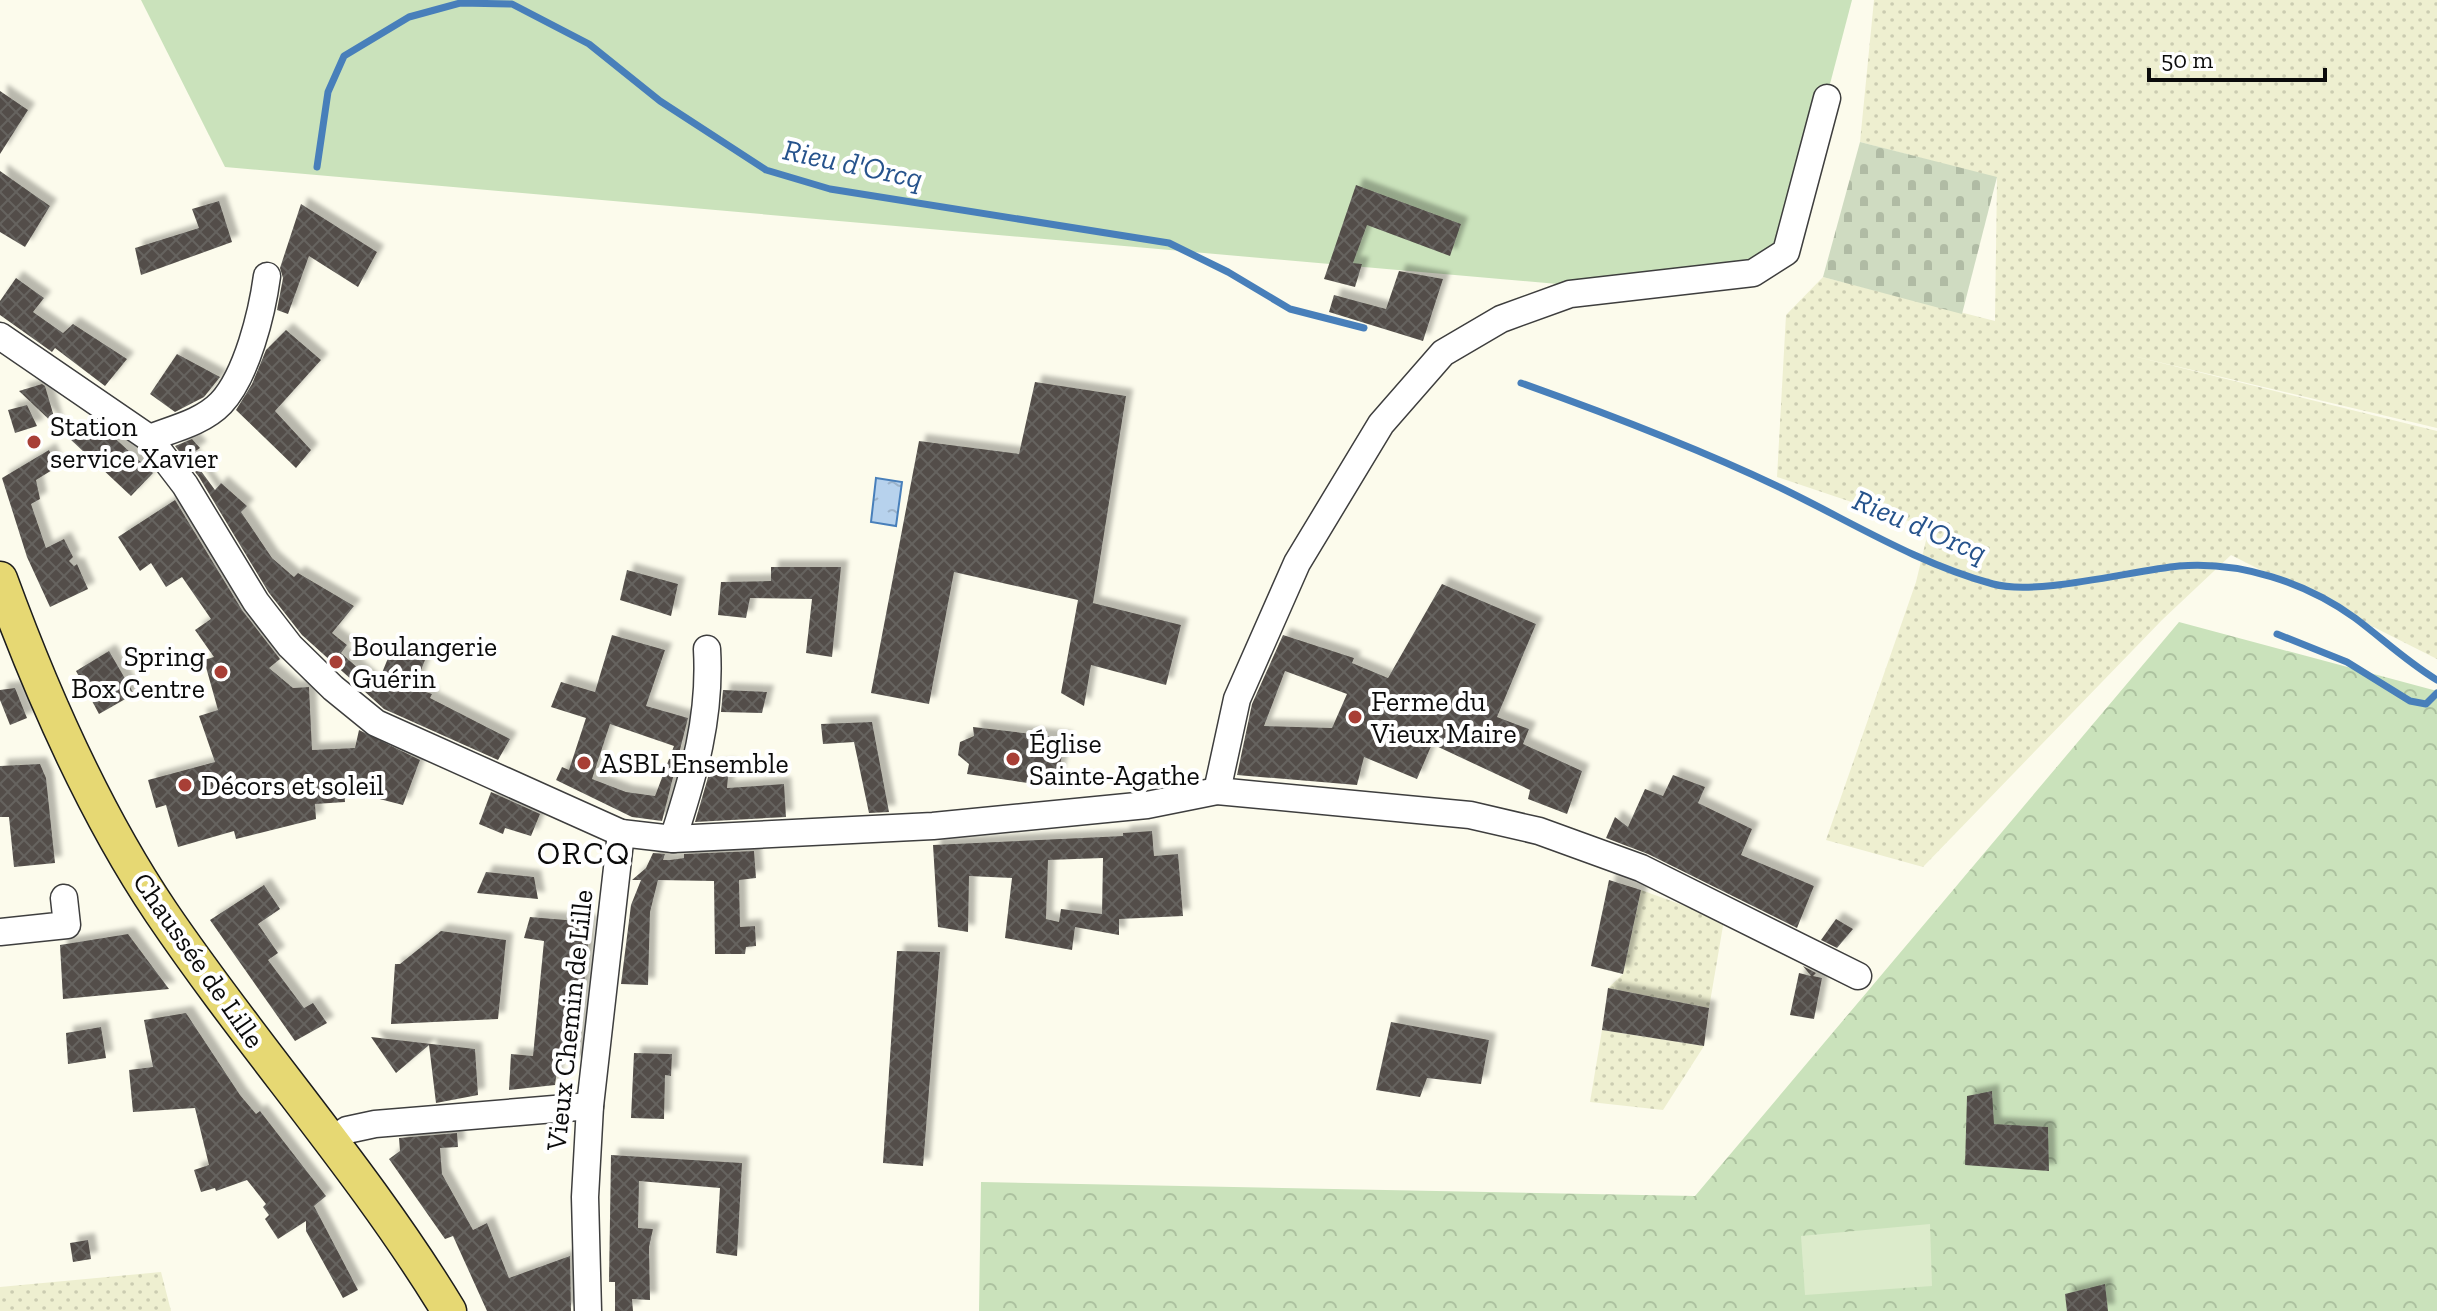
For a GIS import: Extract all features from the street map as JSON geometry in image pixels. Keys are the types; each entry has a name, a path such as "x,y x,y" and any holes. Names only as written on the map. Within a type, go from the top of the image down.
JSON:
{"main road":[{"name":"Chaussée de Lille","path":"0,579 65,734 129,861 232,1012 405,1241 449,1311"}],"street":[{"path":"1217,791 1237,699 1297,563 1381,424 1443,353 1501,319 1570,294 1753,273 1786,252 1827,98"},
{"path":"149,438 192,423 221,403 248,350 262,309 267,276"},
{"path":"0,336 149,438 185,485 256,602 290,646 333,688 376,723 621,833 673,839 933,826 1147,805 1217,791 1470,815 1539,831 1641,868 1858,976"},
{"path":"673,839 700,753 709,680 707,649"},
{"name":"Vieux Chemin de Lille","path":"588,1311 585,1197 590,1106 621,833"},
{"path":"0,932 67,925 64,898"},
{"name":"Vieux Chemin de Lille","path":"331,1141 347,1130 375,1124 590,1106"}],"green space":[{"path":"141,0 1852,0 1786,252 1614,289 225,167"},
{"path":"1874,0 2437,0 2437,428 2129,355 2437,431 2437,659 2231,555 2162,620 1923,867 1826,840 1916,582 1929,528 1777,477 1786,315 1823,277 1995,321 1997,178 1860,142"},
{"path":"1860,142 1997,177 1962,314 1823,277"},
{"path":"2179,622 2437,691 2437,1311 979,1311 981,1182 1695,1196"},
{"path":"1641,890 1724,920 1709,1008 1608,988 1623,974"},
{"path":"1602,1030 1704,1046 1663,1110 1590,1102"},
{"path":"1930,1224 1932,1286 1805,1295 1801,1236"},
{"path":"161,1272 171,1311 0,1311 0,1287"}],"water":[{"path":"876,478 902,482 896,526 871,522"}],"building":[{"path":"0,91 28,110 0,154"},
{"path":"0,171 50,206 25,247 0,232"},
{"path":"1356,185 1461,224 1450,256 1367,225 1353,263 1362,264 1355,287 1324,279"},
{"path":"219,201 232,242 141,275 135,248 199,228 192,209"},
{"path":"301,204 377,252 358,287 309,256 288,314 277,310 283,278 280,268"},
{"path":"1399,271 1443,279 1423,341 1329,312 1334,295 1386,309"},
{"path":"16,278 44,298 33,312 63,333 73,324 127,359 105,386 55,348 52,352 0,315 0,301"},
{"path":"286,330 321,360 275,411 311,450 296,468 236,410 252,384 266,350"},
{"path":"177,354 220,377 204,397 175,412 150,394"},
{"path":"1035,382 1126,396 1093,603 1181,625 1166,685 1091,665 1084,706 1061,693 1078,600 954,572 929,704 871,693 919,441 1019,454"},
{"path":"42,384 45,386 57,427 19,391"},
{"path":"27,405 37,426 15,433 8,410"},
{"path":"97,422 153,473 131,496 69,438"},
{"path":"192,439 200,448 191,454 201,471 215,490 221,483 247,506 241,512 272,558 294,577 298,573 354,606 332,633 347,645 341,653 377,685 393,646 425,660 414,688 432,694 430,698 510,739 498,760 384,709 302,635 269,593 199,477 175,446"},
{"path":"49,450 57,467 36,480 40,499 31,504 46,548 64,539 73,557 69,561 74,566 77,564 88,589 50,607 27,557 2,478"},
{"path":"175,500 242,610 280,659 269,668 293,688 309,687 312,750 355,748 359,730 420,760 403,805 344,790 345,802 315,804 316,819 236,839 234,831 178,847 166,805 156,808 148,780 215,762 199,716 218,710 204,660 214,657 195,630 211,619 182,577 166,587 151,563 140,571 118,537"},
{"path":"771,567 841,567 832,657 806,653 812,599 750,598 746,618 718,615 721,582 771,581"},
{"path":"627,570 678,584 671,616 620,600"},
{"path":"1442,584 1536,624 1497,717 1529,729 1523,744 1582,771 1567,814 1528,799 1530,790 1432,744 1417,779 1364,757 1357,785 1237,775 1252,704 1283,635 1354,658 1352,663 1388,678","holes":["1285,671 1347,694 1332,728 1264,726"]},
{"name":"ASBL Ensemble","path":"612,635 665,650 646,706 688,718 662,821 632,817 556,780 562,767 569,770 586,718 551,707 561,682 595,692","holes":["610,724 674,746 655,796 626,792 592,779"]},
{"path":"109,651 134,694 99,714 76,671"},
{"path":"15,688 27,718 10,725 0,700 0,690"},
{"path":"723,690 767,692 762,713 721,712"},
{"path":"872,722 889,812 869,813 854,742 823,744 821,724"},
{"name":"Église Sainte-Agathe","path":"973,727 1066,738 1055,787 967,774 969,764 958,755 960,742 974,736"},
{"path":"40,764 46,778 55,863 14,867 9,817 0,817 0,766"},
{"path":"729,765 727,788 784,784 786,817 695,822 711,767"},
{"path":"1673,775 1705,787 1698,803 1752,829 1741,855 1814,886 1797,928 1648,854 1606,838 1615,817 1628,827 1645,789 1663,796"},
{"path":"491,792 540,814 531,836 505,828 503,834 479,824"},
{"path":"1152,831 1154,856 1178,854 1183,916 1119,919 1119,935 1075,927 1072,950 1005,938 1012,878 969,876 968,932 938,927 933,845 1123,836 1123,833","holes":["1103,858 1102,914 1061,909 1059,922 1046,919 1048,860"]},
{"path":"754,851 756,878 739,880 740,927 755,926 756,946 746,947 745,954 715,954 714,881 658,880 650,912 648,985 621,984 631,905 641,880 632,880 646,868 653,853 665,854 663,860 670,860 684,858 684,854"},
{"path":"486,872 534,877 538,899 477,893"},
{"path":"1609,880 1641,890 1623,974 1591,966"},
{"path":"264,885 280,909 258,924 278,953 268,960 304,1008 313,1003 327,1023 295,1041 210,920"},
{"path":"530,917 590,922 576,1064 558,1062 555,1085 509,1090 511,1054 533,1056 544,941 524,938"},
{"path":"1836,919 1853,929 1837,948 1821,940"},
{"path":"441,931 506,940 498,1019 391,1024 395,964 400,964"},
{"path":"128,934 169,989 63,999 60,945"},
{"path":"897,951 940,952 923,1166 883,1163"},
{"path":"1803,966 1816,973 1813,976 1822,978 1814,1019 1790,1015 1799,973 1811,976"},
{"path":"1608,988 1709,1008 1704,1046 1602,1030"},
{"path":"186,1013 240,1095 256,1114 260,1111 326,1196 314,1206 358,1290 343,1298 306,1231 306,1221 278,1239 265,1219 269,1215 263,1207 266,1204 247,1180 216,1191 215,1188 201,1192 194,1170 209,1165 195,1108 133,1112 129,1070 153,1067 144,1020"},
{"path":"1391,1022 1489,1040 1481,1084 1427,1078 1420,1097 1376,1090"},
{"path":"101,1027 106,1058 68,1064 66,1033"},
{"path":"371,1037 475,1049 478,1095 436,1103 429,1045 396,1073"},
{"path":"634,1053 672,1054 671,1076 665,1075 664,1119 631,1118"},
{"path":"1992,1091 1994,1124 2048,1127 2049,1171 1965,1165 1967,1096"},
{"path":"457,1133 458,1147 440,1148 442,1174 473,1230 487,1223 509,1278 570,1256 571,1311 487,1311 453,1236 445,1239 389,1159 400,1151 399,1138"},
{"path":"611,1155 742,1163 737,1256 716,1253 720,1188 639,1181 638,1228 653,1229 649,1247 650,1300 632,1299 633,1311 615,1311 615,1282 609,1282"},
{"path":"88,1240 91,1259 73,1262 70,1243"},
{"path":"2105,1284 2108,1311 2067,1311 2065,1294"}],"waterway":[{"name":"Rieu d'Orcq","path":"317,167 328,92 344,56 409,17 460,3 512,4 589,44 660,101 766,170 830,189 1169,243 1228,272 1290,309 1364,328"},
{"name":"Rieu d'Orcq","path":"1521,383 1715,458 1910,553 1993,584 2012,587 2058,585 2202,565 2248,571 2293,584 2336,605 2437,680"},
{"path":"2277,634 2347,662 2410,701 2426,704 2437,693"}],"place":[{"name":"Station service Xavier","path":"34,442"},
{"name":"Boulangerie Guérin","path":"336,662"},
{"name":"Spring Box Centre","path":"221,672"},
{"name":"Ferme du Vieux Maire","path":"1355,717"},
{"name":"Église Sainte-Agathe","path":"1013,759"},
{"name":"ASBL Ensemble","path":"584,763"},
{"name":"Décors et soleil","path":"185,785"}],"district":[{"name":"ORCQ","path":"584,853"}]}
